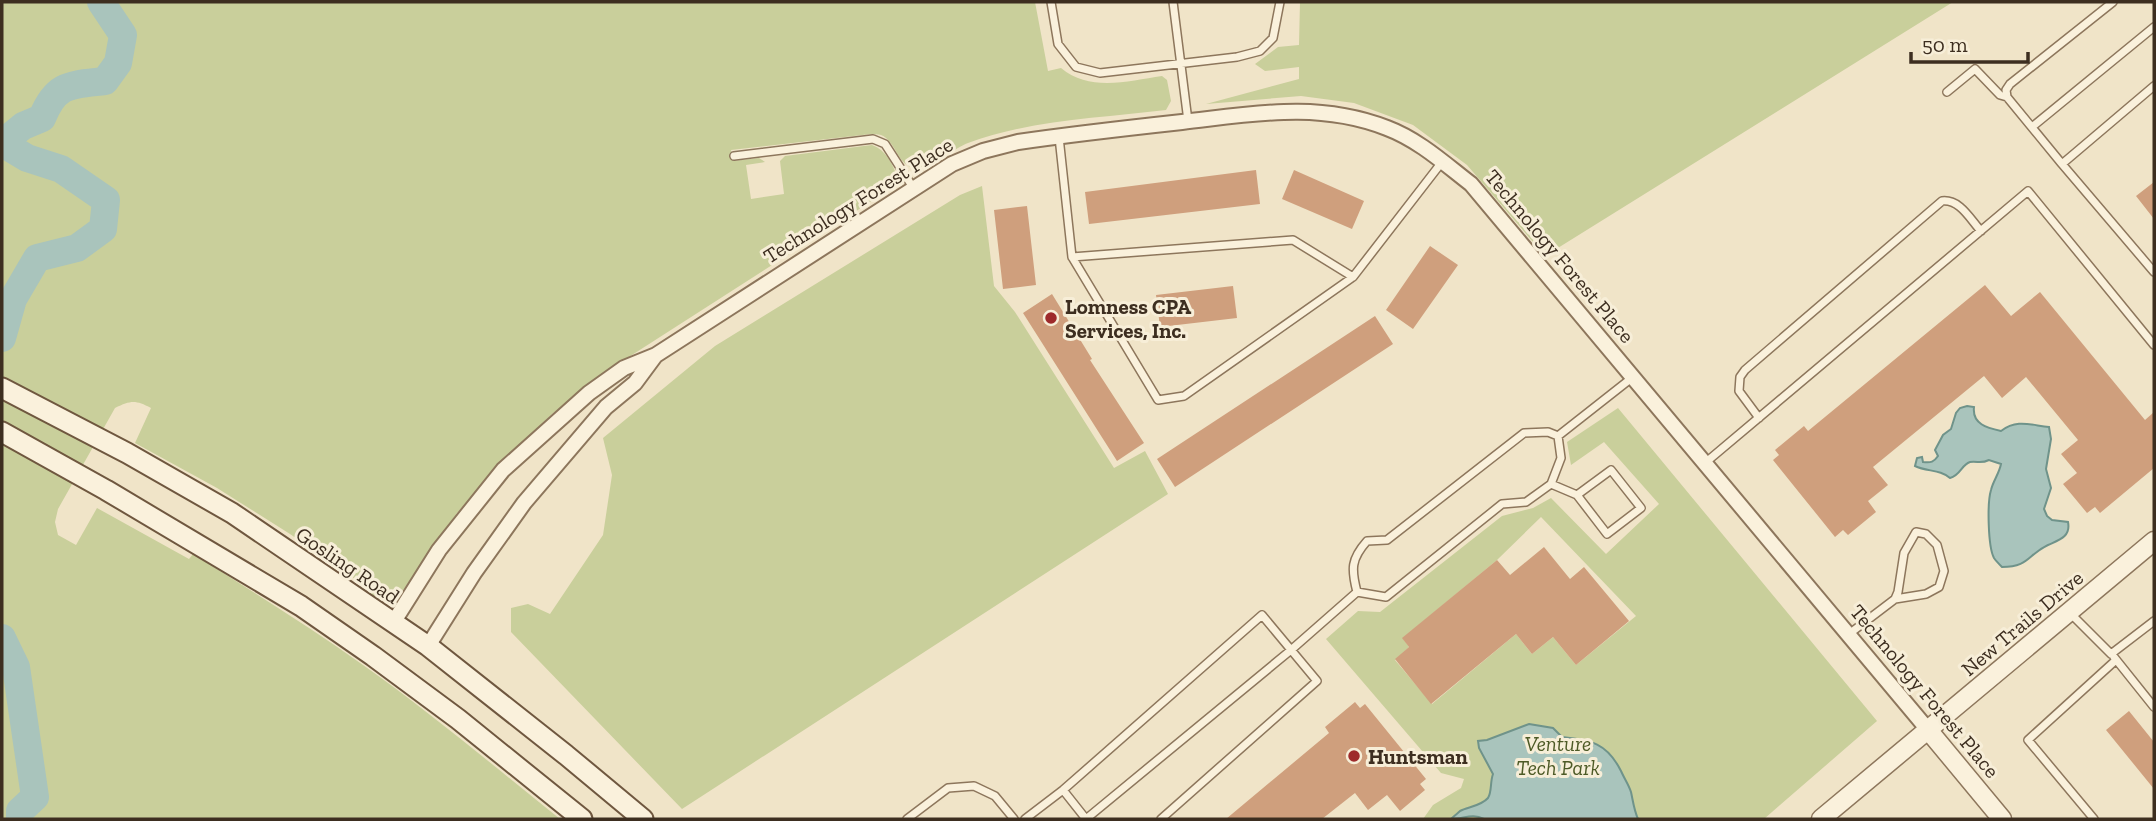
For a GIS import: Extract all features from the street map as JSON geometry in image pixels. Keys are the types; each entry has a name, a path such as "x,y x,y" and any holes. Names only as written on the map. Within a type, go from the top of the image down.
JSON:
{"main road":[{"name":"Gosling Road","path":"2,388 127,453 232,513 428,646 643,819"},
{"path":"2,432 106,489 301,606 458,719 582,819"}],"street":[{"name":"Technology Forest Place","path":"393,623 439,550 503,470 589,393 624,368 656,355 953,164 983,150 1018,142 1262,112 1310,111 1346,116 1387,128 1415,141 1471,184 2002,819"},
{"name":"Technology Forest Place","path":"428,646 474,573 524,503 606,407 635,383 656,355"},
{"name":"New Trails Drive","path":"1821,819 2154,541"}],"lane":[{"path":"1051,2 1058,44 1076,67 1100,73 1237,57 1260,51 1273,38 1280,2"},
{"path":"1172,2 1188,122"},
{"path":"2113,2 2010,84 2006,90 2007,97 2154,272"},
{"path":"2032,127 2154,27"},
{"path":"1947,92 1975,69 2000,95 2007,97"},
{"path":"2062,164 2154,86"},
{"path":"1059,136 1072,257 1158,400 1184,396 1353,277 1442,162"},
{"path":"734,156 873,139 885,144 914,188"},
{"path":"1705,463 2028,191 2154,345"},
{"path":"1759,418 1739,391 1740,377 1745,370 1942,201 1950,200 1957,204 1981,231"},
{"path":"1072,257 1293,240 1353,277"},
{"path":"1558,436 1633,377"},
{"path":"1357,592 1352,572 1356,553 1367,541 1387,540 1524,433 1548,432 1558,436"},
{"path":"1357,592 1386,597 1502,504 1526,502 1551,484 1560,458 1558,436"},
{"path":"1551,484 1577,495 1607,534 1641,508 1611,470 1577,495"},
{"path":"1848,635 1895,600 1926,594 1939,587 1944,571 1937,545 1926,534 1916,533 1904,553 1895,600"},
{"path":"1063,790 1086,819 1357,592"},
{"path":"2070,612 2114,657 2154,707"},
{"path":"1025,819 1063,790 1262,615 1317,681 1161,819"},
{"path":"2094,819 2028,740 2154,621"},
{"path":"907,819 948,788 974,786 995,796 1014,819"}],"green space":[{"path":"2,2 1035,2 1048,71 1061,68 1084,80 1110,83 1162,76 1167,80 1171,101 1166,110 1066,121 991,135 915,168 909,167 886,138 877,134 731,150 733,161 759,158 765,162 746,165 751,199 784,194 780,161 785,156 872,145 888,158 897,177 892,188 607,371 552,414 499,465 457,513 404,589 392,597 369,594 368,588 290,534 217,488 135,443 151,408 133,402 115,408 58,509 55,522 58,535 76,545 97,508 189,559 193,554 300,622 388,683 560,819 2,819"},
{"path":"1300,2 1953,2 1545,256 1467,165 1413,125 1354,103 1301,96 1206,104 1299,79 1299,67 1265,71 1255,64 1278,47 1299,45"},
{"path":"982,186 994,286 1015,312 1114,468 1145,451 1168,494 682,809 511,632 511,608 528,604 550,614 603,535 612,475 603,438 715,346 960,195"},
{"name":"Venture Tech Park","path":"1618,408 1877,721 1764,819 1423,819 1433,805 1461,788 1464,779 1441,773 1326,639 1358,611 1380,612 1502,516 1533,508 1551,498 1606,554 1659,504 1604,442 1571,465 1567,442","holes":["1541,517 1636,616 1576,665 1553,637 1532,654 1516,634 1432,704 1395,660 1409,647 1403,638 1497,560"]}],"water":[{"path":"1974,407 1978,421 1996,430 2001,431 2018,424 2049,427 2051,439 2046,469 2051,488 2044,509 2052,520 2068,522 2068,531 2066,535 2018,565 2002,567 1994,558 1990,545 1990,496 2001,464 1989,460 1970,462 1950,478 1942,473 1915,466 1917,458 1922,457 1923,462 1932,462 1937,458 1935,450 1943,435 1951,429 1960,408"},
{"path":"1529,724 1553,728 1562,737 1590,742 1610,754 1628,784 1638,819 1484,819 1472,816 1451,819 1460,811 1482,803 1489,796 1493,774 1478,741"}],"building":[{"path":"1256,170 1260,204 1089,224 1085,192"},
{"path":"1294,170 1364,201 1352,229 1282,199"},
{"path":"2154,182 2154,219 2136,196"},
{"path":"1027,206 1036,285 1003,289 994,210"},
{"path":"1430,246 1458,265 1413,329 1386,310"},
{"path":"1985,285 2011,316 2040,292 2145,420 2154,412 2154,468 2100,513 2095,507 2087,513 2063,484 2077,473 2061,454 2078,440 2026,377 2002,398 1984,376 1873,467 1888,485 1868,501 1876,512 1848,535 1843,530 1835,537 1773,460 1779,455 1775,450 1804,426 1808,431"},
{"path":"1233,286 1237,318 1160,327 1156,295"},
{"path":"1052,294 1092,359 1090,360 1144,443 1117,461 1023,313"},
{"path":"1375,316 1393,344 1175,487 1157,459"},
{"path":"1544,547 1570,579 1584,567 1629,621 1576,665 1553,637 1532,654 1516,634 1431,704 1395,659 1409,647 1402,638 1497,560 1510,575"},
{"name":"Huntsman","path":"1355,702 1360,708 1365,704 1426,779 1420,784 1425,790 1400,811 1387,795 1368,810 1355,793 1322,819 1226,819 1329,733 1325,727"},
{"path":"2129,711 2154,742 2154,789 2106,730"}],"waterway":[{"path":"2,338 13,299 37,258 77,248 103,229 106,200 61,169 27,158 12,149 12,135 23,126 42,118 59,92 73,85 105,81 118,63 123,35 101,2"},
{"path":"2,638 16,667 35,797 20,811 20,819"}],"place":[{"name":"Lomness CPA Services, Inc.","path":"1051,318"},
{"name":"Huntsman","path":"1354,756"}]}
